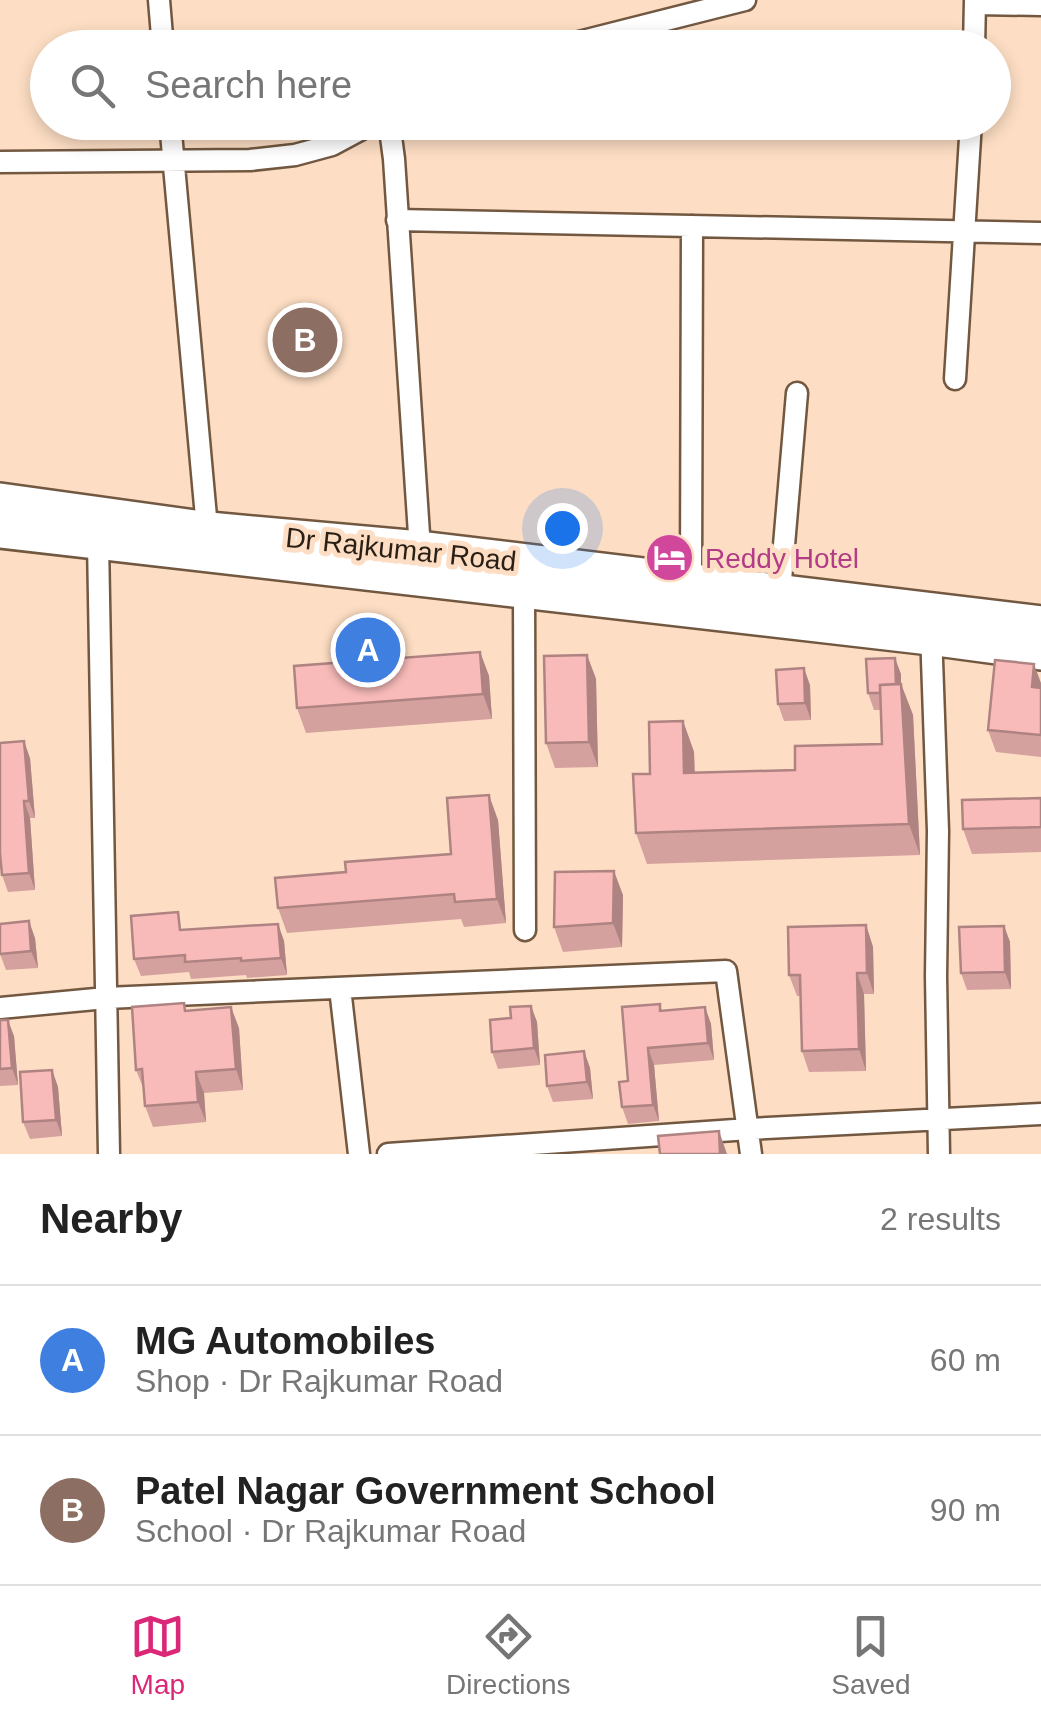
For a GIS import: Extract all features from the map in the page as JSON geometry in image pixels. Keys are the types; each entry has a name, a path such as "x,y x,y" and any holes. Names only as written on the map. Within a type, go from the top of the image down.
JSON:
{"highway":[{"name":"Dr Rajkumar Road","path":"0,501 207,542 524,590 933,624 1041,624"},
{"name":"Dr Rajkumar Road","path":"0,530 98,542 420,548 780,592 933,624 1041,652"}],"street":[{"path":"159,0 162,30"},
{"path":"626,30 745,0"},
{"path":"974,30 975,2 1041,4"},
{"path":"172,140 207,542"},
{"path":"0,162 174,163 295,154 343,140"},
{"path":"390,140 420,548"},
{"path":"955,379 969,140"},
{"path":"397,220 1041,233"},
{"path":"691,582 692,226"},
{"path":"780,592 797,393"},
{"path":"98,542 109,1154"},
{"path":"524,590 525,930"},
{"path":"933,624 940,1154"},
{"path":"0,1008 106,998 726,971 751,1154"},
{"path":"340,988 359,1154"},
{"path":"388,1154 558,1148 749,1129 1041,1114"}],"building":[{"path":"480,652 483,694 297,708 294,666"},
{"path":"587,655 589,742 546,743 544,656"},
{"path":"895,658 896,684 880,685 880,693 868,693 866,659"},
{"path":"995,660 1034,664 1032,687 1041,688 1041,735 988,730"},
{"path":"804,668 805,703 778,704 776,670"},
{"path":"901,684 909,824 636,833 633,774 650,774 649,722 683,721 684,773 795,770 795,746 882,744 880,685"},
{"path":"24,741 29,873 2,875 0,743"},
{"path":"489,795 497,899 455,902 454,894 278,908 275,878 346,872 345,862 451,854 447,798"},
{"path":"1041,798 1041,827 963,829 962,800"},
{"path":"614,871 613,923 554,927 555,872"},
{"path":"178,912 180,930 278,924 281,958 185,962 185,955 134,959 131,916"},
{"path":"29,921 31,951 0,954 0,924"},
{"path":"866,925 867,973 857,973 859,1049 802,1051 800,975 789,975 788,927"},
{"path":"1004,926 1005,972 961,973 959,927"},
{"path":"184,1003 185,1011 231,1007 236,1069 196,1072 198,1102 145,1106 142,1069 136,1070 132,1007"},
{"path":"660,1004 660,1011 705,1007 708,1043 648,1048 653,1105 622,1107 619,1082 628,1081 622,1007"},
{"path":"531,1006 534,1048 492,1052 490,1020 511,1018 510,1007"},
{"path":"0,1020 8,1020 12,1068 0,1069"},
{"path":"584,1051 587,1082 547,1086 545,1055"},
{"path":"52,1070 56,1120 23,1122 20,1072"},
{"path":"719,1131 720,1154 660,1154 658,1136"}],"place":[{"name":"Patel Nagar Government School","path":"305,340"},
{"name":"Reddy Hotel","path":"670,558"},
{"name":"MG Automobiles","path":"368,650"}]}
